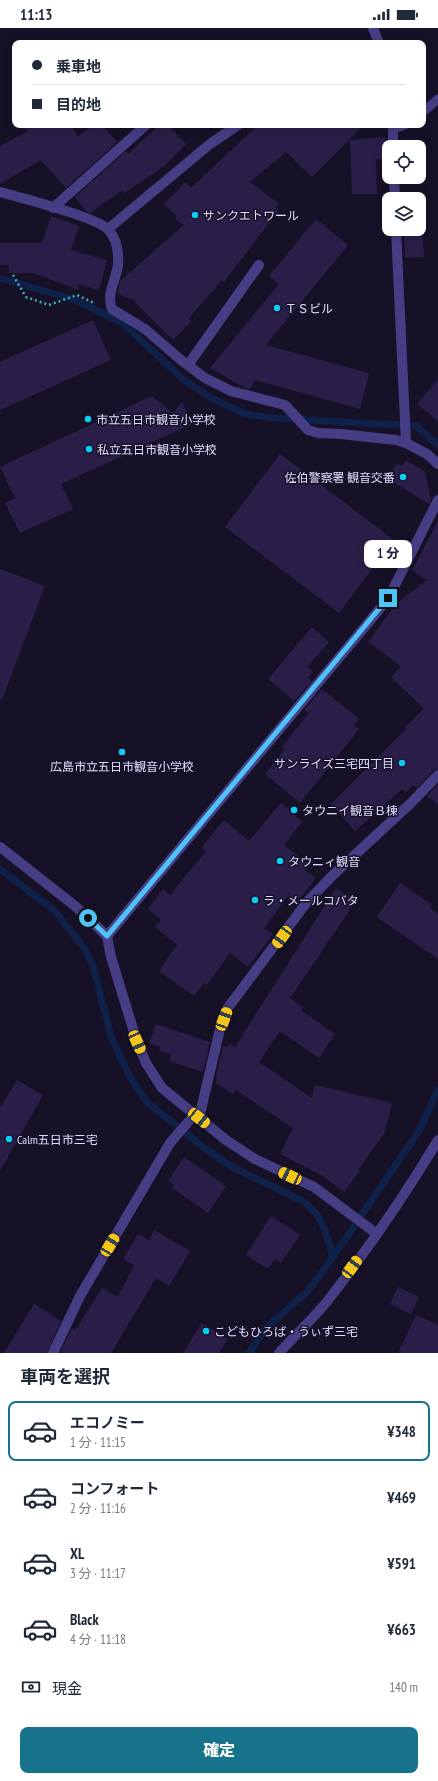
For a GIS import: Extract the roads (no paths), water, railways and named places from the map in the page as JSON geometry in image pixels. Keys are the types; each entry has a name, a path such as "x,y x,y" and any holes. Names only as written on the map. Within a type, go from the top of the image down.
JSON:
{"street":[{"path":"374,28 375,40"},
{"path":"53,208 143,128"},
{"path":"108,229 210,144 234,128"},
{"path":"393,128 393,140"},
{"path":"0,192 92,219 108,229 118,246 118,265 109,298 112,309 145,329 205,378 231,391 282,404 291,410 308,430 318,434 341,434 396,440 406,439 438,464"},
{"path":"396,236 406,439"},
{"path":"188,365 259,265"},
{"path":"107,936 388,598 438,500"},
{"path":"52,1353 80,1296 170,1143 194,1118 220,1029 228,1009 307,902 332,876 411,804 438,775"},
{"path":"0,846 75,906 107,936 119,986 137,1042 146,1063 162,1088 194,1118 226,1140 255,1159 314,1187 374,1231"},
{"path":"279,1353 328,1300 374,1231 424,1164 438,1140"}],"lane":[{"path":"426,109 438,99"}],"waterway":[{"path":"0,278 75,300 121,322 183,379 213,399 245,414 274,418 416,426 438,445"},
{"path":"0,869 55,911 85,949 93,966 111,1036 132,1080 147,1102 203,1147 232,1167 305,1202 317,1215 325,1230 333,1257"},
{"path":"249,1353 267,1327 307,1292 333,1257 419,1131 438,1090"}],"place":[{"name":"サンクエトワール","path":"195,215"},
{"name":"ＴＳビル","path":"277,308"},
{"name":"市立五日市観音小学校","path":"88,419"},
{"name":"私立五日市観音小学校","path":"89,449"},
{"name":"佐伯警察署 観音交番","path":"403,477"},
{"name":"広島市立五日市観音小学校","path":"122,752"},
{"name":"サンライズ三宅四丁目","path":"402,763"},
{"name":"タウニイ観音Ｂ棟","path":"294,810"},
{"name":"タウニィ観音","path":"280,861"},
{"name":"ラ・メールコバタ","path":"255,900"},
{"name":"Calm五日市三宅","path":"9,1139"},
{"name":"こどもひろば・うぃず三宅","path":"206,1331"}]}
